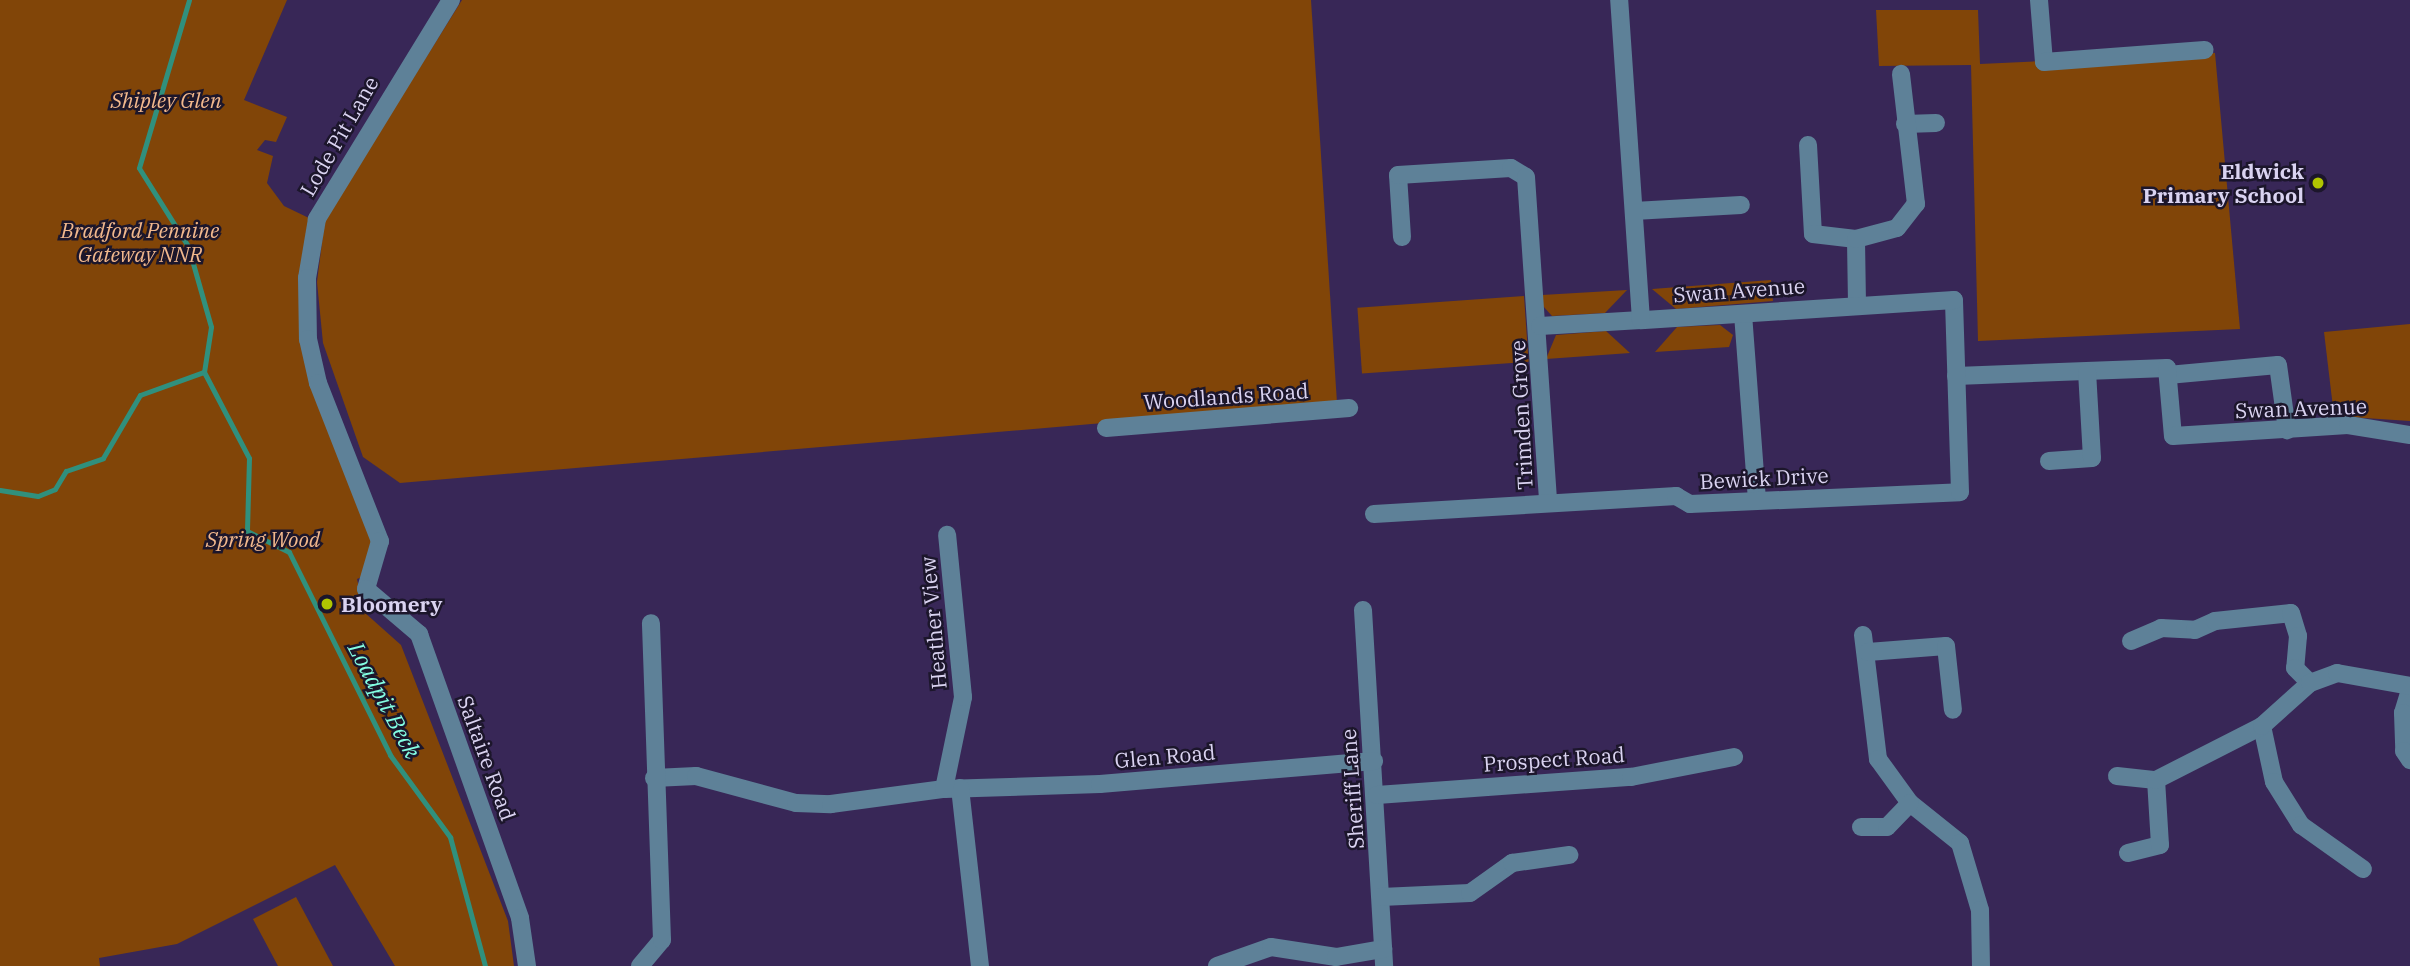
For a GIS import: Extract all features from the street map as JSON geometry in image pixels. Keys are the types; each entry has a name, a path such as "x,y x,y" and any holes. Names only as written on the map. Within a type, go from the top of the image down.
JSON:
{"street":[{"name":"Lode Pit Lane","path":"366,589 380,541 318,383 308,339 307,278 317,219 451,0"},
{"path":"1619,0 1641,320"},
{"path":"2039,0 2044,62 2205,50"},
{"path":"1808,145 1813,234 1856,239 1897,228 1916,204 1901,74"},
{"path":"1905,124 1936,123"},
{"name":"Trimden Grove","path":"1402,237 1398,175 1511,168 1526,177 1539,326 1548,502"},
{"path":"1634,211 1741,205"},
{"path":"1856,239 1857,304"},
{"name":"Swan Avenue","path":"1539,326 1954,300 1956,376"},
{"path":"1743,314 1757,500"},
{"path":"1956,376 2167,368 2168,375 2278,365 2287,430"},
{"path":"2049,461 2092,458 2087,372"},
{"name":"Swan Avenue","path":"2168,375 2173,436 2348,425 2410,435"},
{"name":"Bewick Drive","path":"1374,513 1548,502 1757,500 1960,492 1956,376"},
{"name":"Woodlands Road","path":"1106,428 1349,408"},
{"name":"Heather View","path":"947,535 963,697 952,789"},
{"name":"Saltaire Road","path":"366,589 419,634 520,918 527,966"},
{"name":"Sheriff Lane","path":"1363,610 1377,795 1384,958"},
{"path":"2131,641 2161,628 2195,631 2215,621 2291,613 2298,636 2295,668 2309,683"},
{"path":"640,966 662,940 654,778 651,623"},
{"path":"1953,710 1946,646 1865,644 1878,759 1910,803 1960,843 1980,910 1981,966"},
{"path":"2117,776 2156,780 2262,726 2309,683 2337,673 2410,688 2403,713 2404,751 2410,760"},
{"path":"2262,726 2274,782 2301,825 2363,869"},
{"name":"Prospect Road","path":"1377,795 1630,777 1734,757"},
{"name":"Glen Road","path":"654,778 696,776 796,803 952,789 1100,784 1374,761"},
{"path":"2127,853 2160,845 2156,780"},
{"path":"952,789 980,966"},
{"path":"1861,827 1887,827 1910,803"},
{"path":"1381,897 1470,892 1512,863 1569,855"},
{"path":"1217,966 1271,947 1336,957 1384,958"}],"green space":[{"path":"0,0 287,0 244,100 287,117 276,142 265,140 257,150 273,156 267,183 284,206 311,219 304,320 373,534 367,575 357,579 364,612 401,645 508,921 514,966 395,966 335,865 177,944 99,958 100,966 0,966"},
{"path":"462,0 1311,0 1337,403 400,483 363,457 323,343 317,282 325,219"},
{"path":"1876,10 1978,10 1980,64 2215,53 2240,329 1978,341 1971,65 1879,66"},
{"path":"1771,280 1773,301 1676,309 1652,289"},
{"path":"1627,290 1605,313 1552,316 1543,306 1542,295"},
{"path":"1524,296 1529,362 1362,373 1357,308"},
{"path":"2410,324 2410,421 2334,416 2324,332"},
{"path":"1720,325 1733,335 1729,347 1655,352 1677,327"},
{"path":"1606,331 1630,353 1546,359 1556,335"},
{"path":"296,897 333,966 278,966 253,919"}],"waterway":[{"name":"Loadpit Beck","path":"189,0 139,168 188,246 211,327 204,372 249,458 247,531 289,552 390,755 450,837 485,966"},
{"path":"0,490 38,496 55,489 66,471 103,458 140,395 204,372"}],"place":[{"name":"Eldwick Primary School","path":"2318,183"},
{"name":"Bloomery","path":"327,604"}],"park label":[{"name":"Shipley Glen","path":"166,100"},
{"name":"Bradford Pennine Gateway NNR","path":"140,242"},
{"name":"Spring Wood","path":"263,539"}]}
